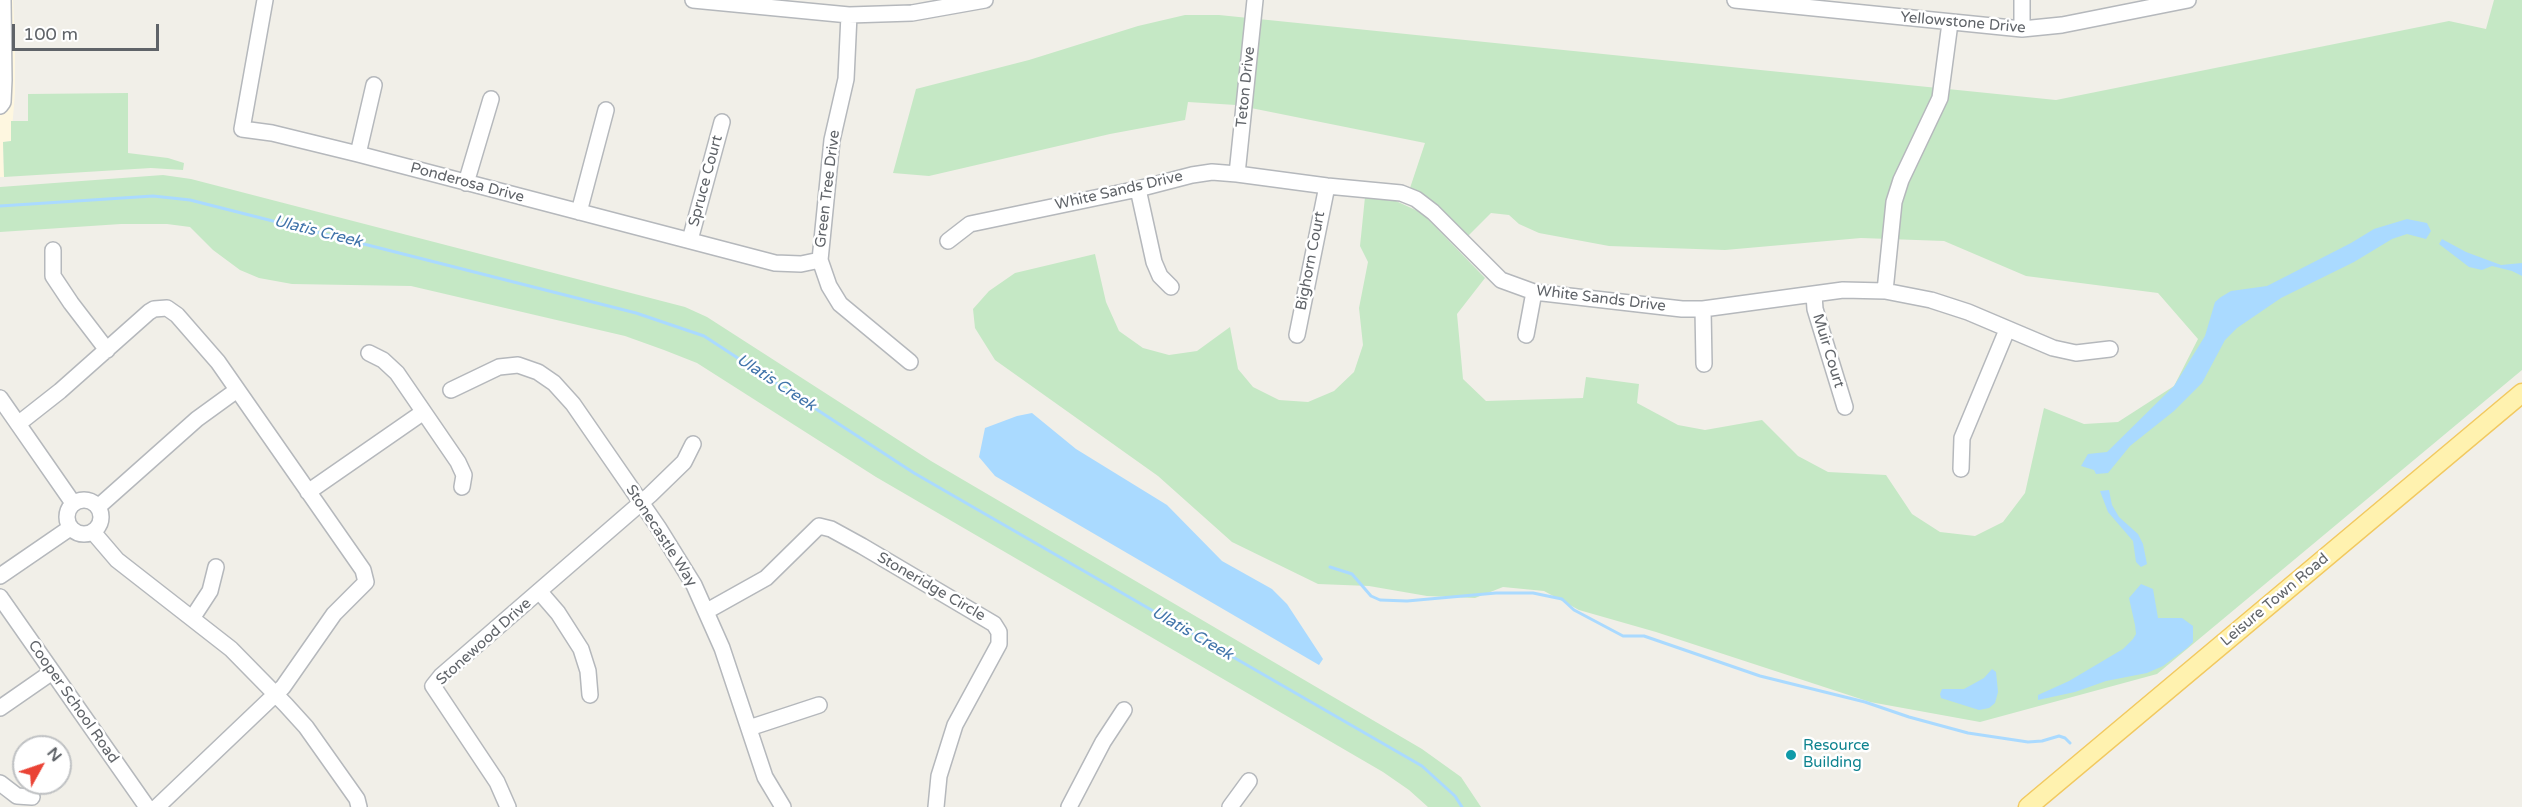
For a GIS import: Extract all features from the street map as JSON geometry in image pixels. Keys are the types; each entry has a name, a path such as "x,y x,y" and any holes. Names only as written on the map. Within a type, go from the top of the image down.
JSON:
{"main road":[{"name":"Leisure Town Road","path":"2028,807 2087,760 2522,393"}],"street":[{"path":"0,106 3,102 4,80 3,0"},
{"name":"Ponderosa Drive","path":"265,0 242,129 272,133 358,154 775,263 801,264 820,260"},
{"path":"693,0 808,6 849,15 986,0"},
{"name":"Teton Drive","path":"1237,174 1255,0"},
{"name":"Yellowstone Drive","path":"1744,0 1882,8 1950,23 2022,29 2062,26 2188,0"},
{"path":"2022,0 2022,29"},
{"name":"Green Tree Drive","path":"849,15 846,79 832,140 820,260 829,286 840,304 910,362"},
{"path":"1885,291 1894,202 1901,180 1940,98 1950,23"},
{"path":"358,154 374,85"},
{"path":"466,183 491,99"},
{"path":"579,212 606,110"},
{"name":"Spruce Court","path":"690,240 722,122"},
{"name":"White Sands Drive","path":"948,241 970,224 1138,189 1192,175 1237,174 1401,193 1416,199 1449,227 1501,280 1534,292 1630,304 1703,309 1843,290 1885,291 1931,300 1968,312 2053,348 2076,353 2110,350"},
{"name":"Bighorn Court","path":"1297,335 1327,186"},
{"path":"1138,189 1154,262 1160,276 1171,287"},
{"path":"53,250 53,276 70,303 107,350"},
{"path":"1526,335 1534,292"},
{"name":"Muir Court","path":"1814,295 1815,309 1845,406"},
{"path":"18,424 60,391 150,312 167,308 177,315 218,362 363,570 366,582 333,614 288,681 157,807"},
{"path":"1703,309 1704,364"},
{"path":"1961,469 1962,438 2007,330"},
{"path":"369,353 383,360 397,373 422,413 458,462 464,475 462,487"},
{"name":"Stonecastle Way","path":"451,390 499,367 518,365 538,372 554,383 573,404 677,556 707,611 750,728 765,777 783,807"},
{"path":"98,507 197,420 237,390"},
{"path":"0,398 73,503"},
{"path":"308,492 422,413"},
{"name":"Stonewood Drive","path":"508,807 497,782 433,686 441,676 641,503 684,462 693,444"},
{"path":"83,499 98,507 100,522 93,532 79,534 70,528 66,518 69,507 73,503 83,499"},
{"name":"Stoneridge Circle","path":"707,611 766,578 819,525 862,546 994,624 999,633 999,644 952,732 939,776 936,807"},
{"path":"0,576 70,528"},
{"path":"93,532 117,560 193,617 231,649 276,694 306,727 357,800 359,807"},
{"path":"193,617 210,591 216,567"},
{"path":"539,591 558,613 581,649 588,671 590,695"},
{"name":"Cooper School Road","path":"0,597 147,807"},
{"path":"0,708 52,672"},
{"path":"750,728 819,705"},
{"path":"1069,807 1103,742 1124,710"},
{"path":"1230,807 1249,781"},
{"path":"0,783 17,796 32,797"}],"shaded area":[{"path":"0,0 13,0 15,40 15,93 11,141 3,142 4,177 0,177"}],"green space":[{"path":"2494,0 2522,0 2522,370 2157,674 1980,722 1870,702 1656,632 1579,610 1544,591 1503,587 1475,598 1427,596 1369,586 1318,584 1232,542 1158,476 995,360 975,328 973,309 989,291 1015,273 1095,254 1106,302 1119,331 1143,348 1169,355 1197,351 1230,327 1238,369 1253,387 1279,400 1308,402 1334,391 1354,372 1363,345 1359,308 1368,262 1360,246 1365,197 1396,201 1422,213 1485,278 1457,314 1463,379 1486,401 1583,398 1586,377 1639,384 1637,403 1678,425 1705,430 1762,420 1798,456 1828,472 1886,475 1912,514 1940,532 1975,536 2003,522 2025,493 2044,408 2084,424 2118,422 2174,386 2198,339 2158,293 2026,276 1944,241 1861,238 1725,250 1609,246 1539,233 1519,224 1509,215 1491,213 1467,237 1436,204 1410,188 1425,143 1236,105 1188,102 1185,120 1110,134 929,176 893,173 916,89 1029,60 1138,26 1185,15 1219,15 2056,100 2449,21 2486,29"},
{"path":"128,93 128,153 168,158 184,163 183,170 151,168 4,177 3,142 11,141 11,121 28,121 28,94"},
{"path":"163,175 191,179 685,307 707,317 931,461 1422,749 1461,777 1481,807 1428,807 1383,772 876,477 697,363 664,350 625,336 411,286 292,284 259,278 240,270 213,250 190,227 167,224 121,224 0,232 0,187"}],"water":[{"path":"2407,219 2427,223 2431,231 2426,239 2407,234 2392,239 2354,262 2281,298 2237,328 2225,340 2202,383 2174,411 2130,446 2108,473 2096,474 2094,470 2081,466 2088,454 2107,452 2174,386 2205,336 2215,302 2221,297 2231,291 2267,286 2374,229"},
{"path":"2442,239 2466,252 2501,265 2522,263 2522,276 2492,266 2482,270 2469,267 2439,244"},
{"path":"1032,413 1076,449 1167,505 1222,561 1272,589 1287,604 1323,659 1319,665 995,476 979,457 985,428"},
{"path":"2109,490 2112,505 2119,517 2138,534 2143,544 2147,564 2141,567 2136,562 2133,541 2108,512 2100,491"},
{"path":"2141,584 2153,589 2158,618 2182,618 2193,626 2193,642 2163,666 2147,673 2106,681 2075,692 2038,700 2038,695 2069,681 2123,649 2133,639 2136,634 2129,598"},
{"path":"1992,669 1996,672 1998,692 1995,703 1989,708 1979,710 1941,698 1942,689 1964,689 1984,678"}],"waterway":[{"name":"Ulatis Creek","path":"0,206 153,196 190,200 636,313 704,336 914,473 1422,766 1455,796 1462,807"},
{"path":"1330,567 1352,574 1371,596 1380,600 1407,601 1496,593 1533,593 1562,599 1574,610 1623,636 1644,636 1760,676 1865,702 1968,733 2028,742 2059,736 2070,743"}],"place":[{"name":"Resource Building","path":"1791,755"}]}
